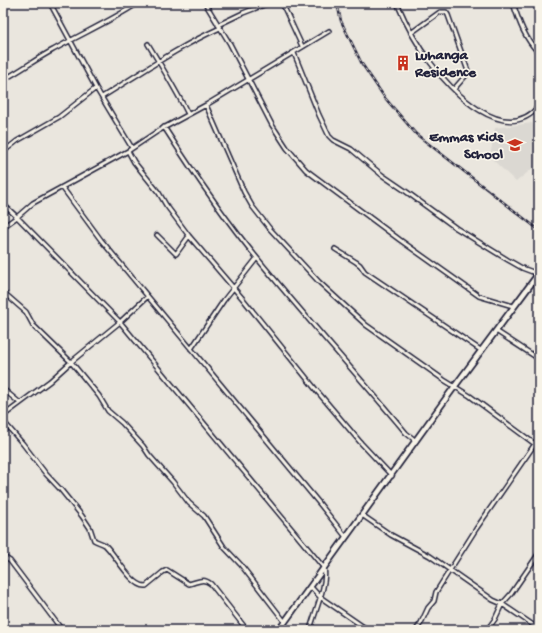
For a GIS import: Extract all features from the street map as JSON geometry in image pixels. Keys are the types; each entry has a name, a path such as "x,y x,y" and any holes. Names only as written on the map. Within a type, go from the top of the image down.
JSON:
{"main road":[{"path":"279,630 392,476 513,306 539,273"}],"street":[{"path":"50,3 96,88 132,148"},
{"path":"3,80 51,51 96,28 138,3"},
{"path":"205,3 272,125 287,148 306,170 400,240 479,296 513,306"},
{"path":"218,25 269,3"},
{"path":"282,3 302,46"},
{"path":"397,3 411,33 430,63 454,90 480,111 499,120 509,121 529,116 539,106"},
{"path":"513,3 525,34 539,53"},
{"path":"411,33 440,12 446,12 468,71 468,74 454,90"},
{"path":"102,97 190,43 220,28"},
{"path":"3,227 33,203 128,151 164,127 206,105 329,31"},
{"path":"148,44 169,80 176,88 188,114"},
{"path":"294,53 312,102 333,140 351,149 382,175 456,228 522,268 539,273"},
{"path":"3,152 17,141 59,116 96,88"},
{"path":"206,105 244,192 252,206 270,229 319,282 366,325 455,386 539,447"},
{"path":"164,127 199,181 257,258 406,433 416,441"},
{"path":"128,151 134,162 159,193 189,236 234,288 317,391 392,476"},
{"path":"62,187 101,240 147,297 319,502 346,537"},
{"path":"3,204 120,322 324,568 325,576 310,630"},
{"path":"157,235 175,254 189,236"},
{"path":"334,249 360,265 371,277 482,351"},
{"path":"191,349 257,258"},
{"path":"3,292 26,312 33,325 71,362 99,396 108,411 128,429 189,503 204,516 224,547 241,565 285,622"},
{"path":"3,416 50,381 120,322 147,297"},
{"path":"496,330 539,359"},
{"path":"3,389 20,403"},
{"path":"3,421 82,516 90,528 94,540 105,546 140,585 146,586 167,570 188,584 202,580 208,581 247,630"},
{"path":"416,630 428,608 434,601 436,592 476,529 539,438"},
{"path":"362,515 391,535 430,556 493,600 502,604 539,629"},
{"path":"486,630 495,619 502,604 511,594 539,553"},
{"path":"3,558 4,557 10,562 62,630"},
{"path":"311,586 320,597 368,630"}],"shaded area":[{"name":"Emmas Kids School","path":"532,123 539,133 539,173 533,168 516,182 490,157 495,128"}],"railway":[{"path":"337,3 341,21 362,64 385,98 416,134 539,230"}],"place":[{"name":"Luhanga Residence","path":"403,63"},
{"name":"Emmas Kids School","path":"515,145"}]}
